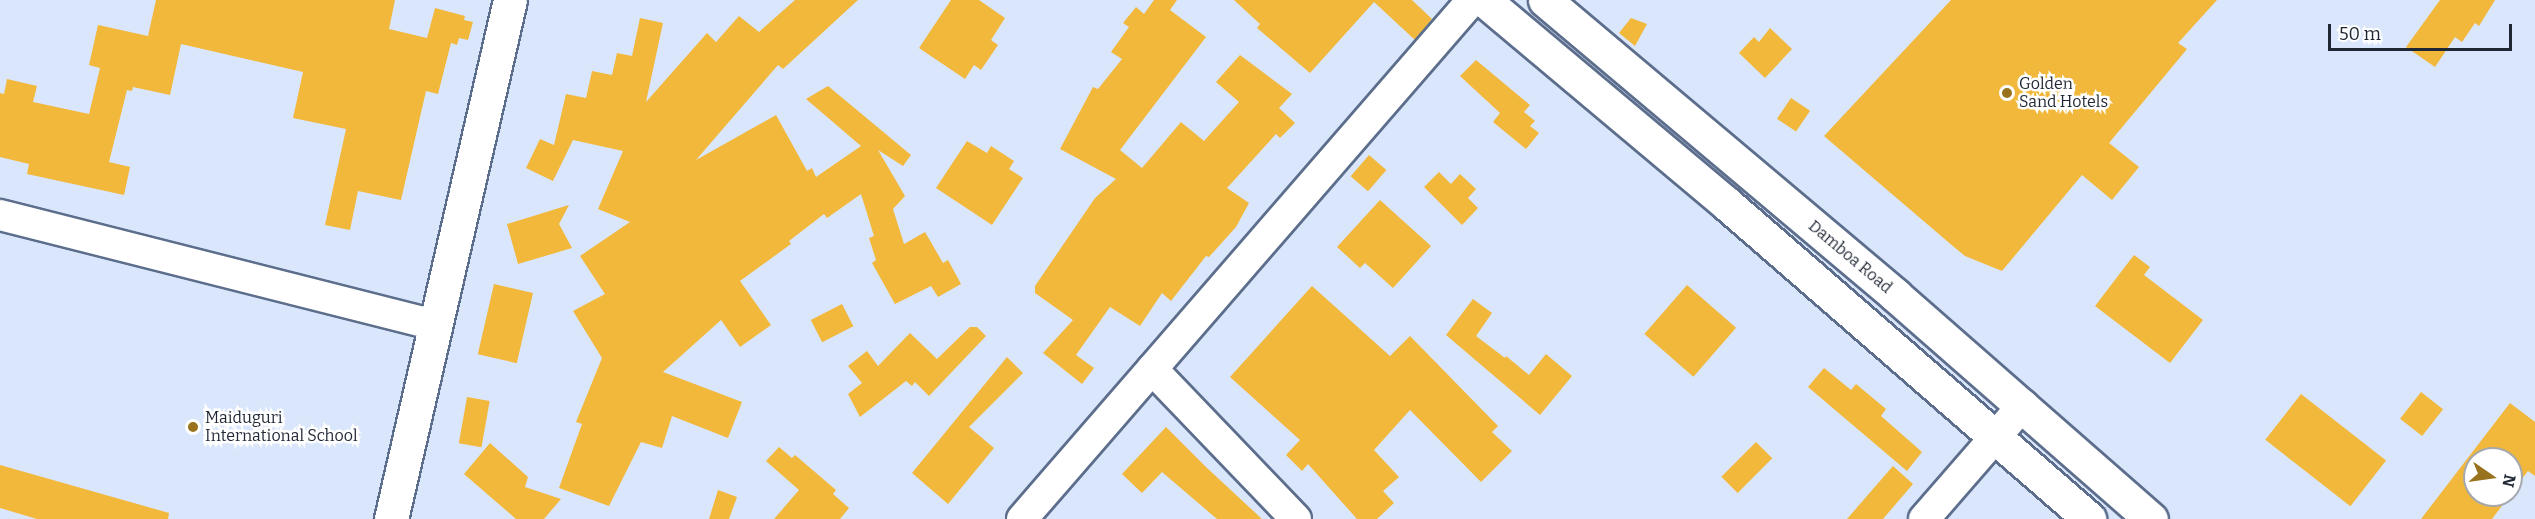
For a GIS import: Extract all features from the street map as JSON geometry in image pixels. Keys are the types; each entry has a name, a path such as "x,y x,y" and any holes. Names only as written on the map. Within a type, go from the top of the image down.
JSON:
{"main road":[{"path":"391,519 510,0"},
{"path":"1484,0 1727,204 2089,519"},
{"name":"Damboa Road","path":"1545,0 2023,405 2151,519"}],"street":[{"path":"1022,519 1472,0"},
{"path":"0,215 436,326"},
{"path":"1152,369 1296,519"},
{"path":"1924,519 1997,439 2023,405"}],"building":[{"path":"156,0 395,0 389,29 427,38 435,8 465,16 464,20 473,22 468,40 459,38 457,45 451,43 438,94 426,91 401,200 358,191 350,230 325,225 346,129 293,118 303,72 181,44 170,95 133,87 132,91 127,90 109,162 130,167 124,195 27,174 29,164 0,157 0,93 4,94 7,79 37,86 33,102 89,114 100,68 89,65 98,25 148,36"},
{"path":"795,0 858,0 783,69 778,65 696,160 776,115 807,171 812,168 816,177 861,146 806,99 828,86 911,155 903,166 878,150 905,196 893,209 904,244 925,232 943,263 948,260 961,284 938,297 931,286 895,304 872,263 876,260 869,238 874,236 861,194 827,218 824,214 789,241 791,244 740,281 771,325 740,347 721,320 663,372 742,402 728,438 672,416 662,448 641,442 609,506 559,488 582,424 576,422 602,358 573,311 605,294 580,256 630,222 598,209 623,151 573,140 553,181 526,168 540,139 554,145 566,94 586,98 592,71 612,75 617,53 632,56 640,18 663,23 646,102 707,33 716,42 739,16 759,32"},
{"path":"951,0 979,0 1005,18 991,40 998,45 981,70 974,65 965,79 919,48"},
{"path":"1154,0 1177,0 1170,10 1206,37 1120,150 1142,168 1181,122 1204,141 1239,102 1216,82 1240,55 1292,94 1279,108 1295,123 1280,138 1276,134 1227,188 1249,203 1236,227 1209,257 1206,256 1171,301 1162,293 1140,326 1110,307 1076,355 1094,368 1082,384 1043,353 1073,320 1035,293 1035,286 1095,198 1116,179 1060,149 1093,87 1098,89 1122,59 1111,52 1129,27 1123,23 1136,7 1144,14"},
{"path":"1234,0 1412,0 1432,19 1415,40 1374,2 1310,73 1257,28 1260,24"},
{"name":"Golden Sand Hotels","path":"1951,0 2217,0 2178,43 2187,49 2109,143 2139,167 2112,200 2082,175 2002,271 1965,256 1824,136"},
{"path":"2440,0 2495,0 2479,26 2475,23 2462,42 2455,37 2435,67 2406,47"},
{"path":"1631,18 1647,24 1635,46 1619,33"},
{"path":"1770,28 1792,49 1765,78 1739,53 1754,37 1759,42"},
{"path":"1476,60 1530,105 1524,112 1535,121 1530,126 1539,133 1526,149 1493,122 1500,113 1460,76"},
{"path":"1791,98 1810,111 1796,132 1777,119"},
{"path":"967,141 987,153 991,146 1014,161 1009,169 1023,178 992,225 936,188"},
{"path":"1369,155 1386,170 1368,191 1351,176"},
{"path":"1439,172 1451,184 1460,174 1476,189 1468,198 1478,208 1462,225 1424,187"},
{"path":"1380,200 1431,246 1393,288 1365,263 1360,268 1337,247"},
{"path":"569,205 559,224 572,248 518,264 507,224"},
{"path":"2134,255 2150,267 2144,275 2203,320 2170,363 2095,306"},
{"path":"494,284 533,293 517,363 478,354"},
{"path":"1687,285 1736,328 1693,377 1644,334"},
{"path":"1312,286 1390,356 1410,336 1498,426 1492,432 1512,451 1481,482 1410,410 1374,450 1399,477 1383,491 1394,503 1377,519 1357,519 1308,464 1302,471 1286,455 1300,440 1230,377"},
{"path":"1473,299 1492,313 1476,336 1529,375 1546,354 1572,376 1540,415 1446,335"},
{"path":"842,304 853,326 822,342 811,320"},
{"path":"970,327 977,327 986,336 929,396 915,382 912,386 906,381 860,417 848,394 862,383 848,366 867,351 878,366 910,333 937,359"},
{"path":"1007,357 1023,373 969,427 994,448 948,504 912,473"},
{"path":"1824,368 1851,390 1856,384 1886,409 1881,416 1922,452 1907,471 1808,387"},
{"path":"2421,392 2443,409 2422,436 2400,419"},
{"path":"2301,394 2386,460 2350,506 2265,440"},
{"path":"467,397 490,401 481,447 459,443"},
{"path":"2510,403 2535,422 2535,476 2528,471 2523,477 2523,447 2476,447"},
{"path":"1166,427 1262,519 1217,519 1162,472 1142,493 1122,474"},
{"path":"1756,442 1772,458 1738,493 1721,477"},
{"path":"490,443 528,477 525,487 561,499 544,519 516,519 464,474"},
{"path":"779,447 792,458 795,455 836,490 833,494 849,508 840,519 774,519 799,490 766,461"},
{"path":"2463,464 2463,507 2501,507 2492,519 2421,519"},
{"path":"0,465 169,513 168,519 37,519 0,508"},
{"path":"1893,466 1913,484 1883,519 1847,519"},
{"path":"718,490 737,497 729,519 709,519"}],"place":[{"name":"Golden Sand Hotels","path":"2007,93"},
{"name":"Maiduguri International School","path":"193,427"}]}
